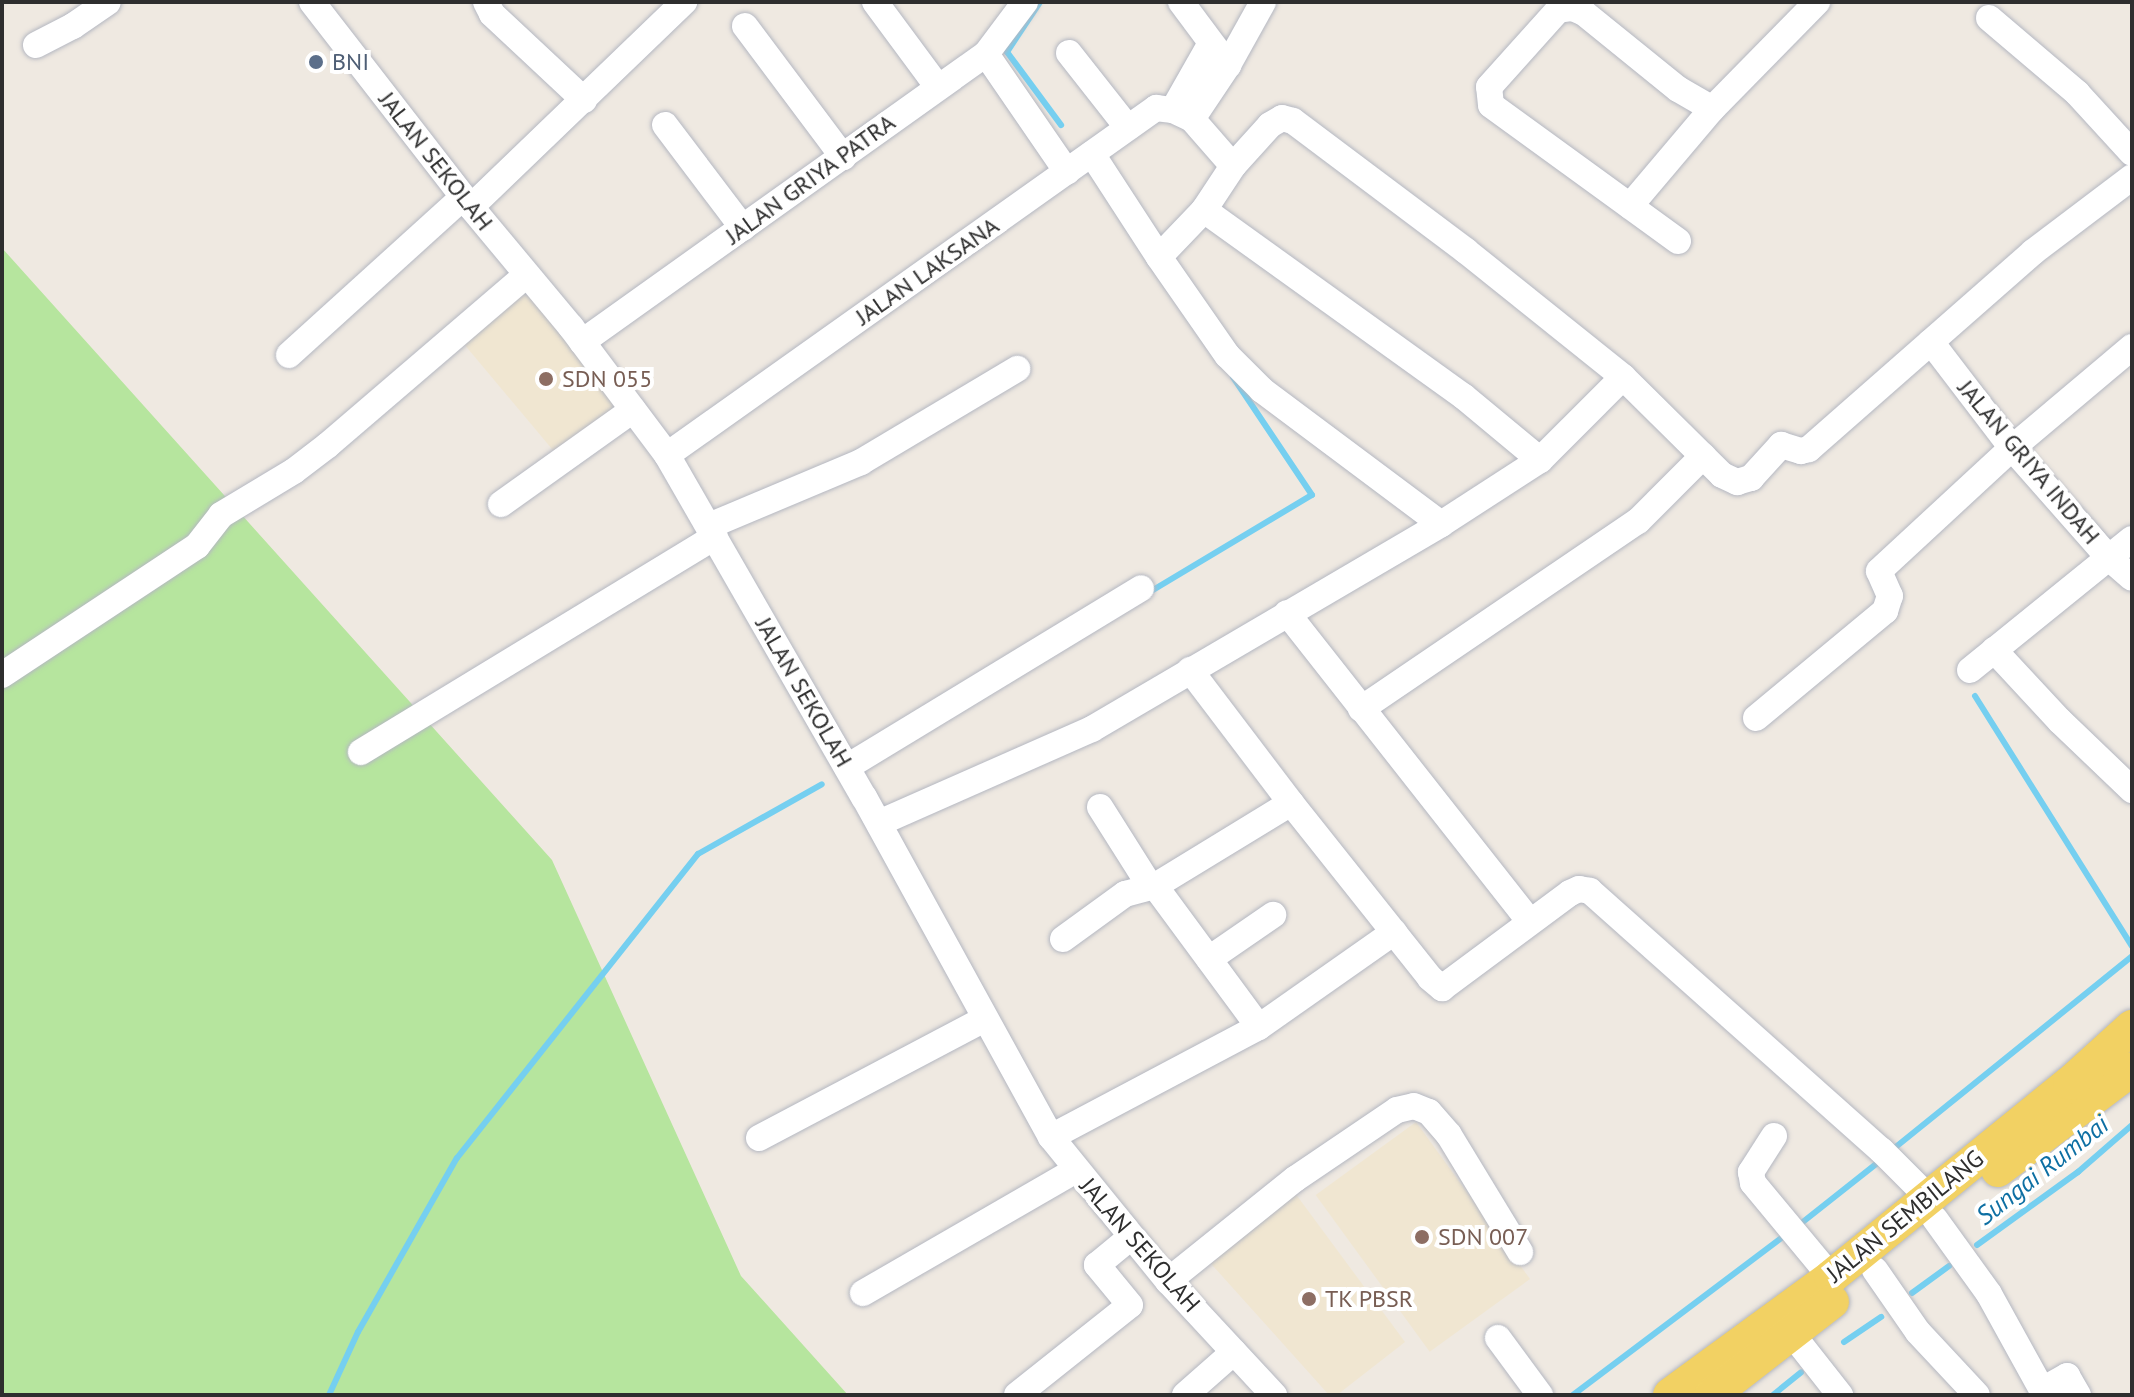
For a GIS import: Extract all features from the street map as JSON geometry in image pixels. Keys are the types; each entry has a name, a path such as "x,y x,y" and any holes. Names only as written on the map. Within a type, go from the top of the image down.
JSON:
{"main road":[{"name":"JALAN SEMBILANG","path":"1712,1395 1875,1270 1931,1207 2132,1027"},
{"name":"JALAN SEMBILANG","path":"1670,1395 1931,1207 2129,1077"}],"street":[{"path":"36,45 73,26 108,2"},
{"path":"486,2 492,14 584,100"},
{"path":"289,355 584,100 684,2"},
{"path":"875,2 938,87"},
{"name":"JALAN GRIYA PATRA","path":"582,342 986,54 1025,2"},
{"path":"1181,2 1210,45 1228,65"},
{"path":"1630,206 1712,109 1817,2"},
{"path":"1182,115 1228,65 1251,7"},
{"path":"1678,241 1491,105 1489,87 1558,10 1573,8 1584,13 1678,89 1712,109"},
{"name":"JALAN SEKOLAH","path":"327,9 467,202 582,342 667,455 879,823 1051,1137 1168,1281 1274,1395"},
{"path":"1989,18 2077,93 2132,153"},
{"path":"745,26 843,157"},
{"path":"1182,115 1210,45"},
{"path":"1069,53 1128,128"},
{"path":"986,54 1067,172"},
{"name":"JALAN LAKSANA","path":"667,455 1156,108 1182,115"},
{"path":"1182,115 1233,166"},
{"path":"1159,257 1204,210 1233,166 1270,125 1282,118 1293,121 1623,377 1722,475 1745,481 1781,445 1801,451 1809,449 2033,252 2132,177"},
{"path":"665,125 743,228"},
{"path":"1092,154 1227,355 1262,390 1441,524"},
{"path":"1204,210 1463,396 1540,460"},
{"path":"2,675 197,546 221,515 294,471 328,445 526,275"},
{"name":"JALAN GRIYA INDAH","path":"1931,342 2012,448 2109,558 2132,578"},
{"path":"1756,718 1885,611 1890,596 1879,571 2012,448 2132,347"},
{"path":"361,752 712,532 861,462 1017,369"},
{"path":"879,823 1092,729 1441,524 1540,460 1623,377"},
{"path":"501,504 633,410"},
{"path":"1361,709 1638,521 1703,456"},
{"path":"1970,670 2132,539"},
{"path":"848,769 1141,588"},
{"path":"1287,613 1530,922"},
{"path":"1994,650 2060,721 2132,790"},
{"path":"1190,670 1291,803 1442,988 1570,893 1579,889 1590,891 1890,1158 1931,1207 1989,1294 2042,1390 2067,1376 2078,1395"},
{"path":"1063,939 1125,894 1152,886 1291,803"},
{"path":"1100,807 1152,886 1259,1027"},
{"path":"1209,959 1273,915"},
{"path":"1051,1137 1259,1027 1394,932"},
{"path":"759,1138 985,1019"},
{"path":"1168,1281 1295,1179 1397,1110 1414,1106 1429,1112 1449,1135 1520,1252"},
{"path":"1774,1136 1751,1172 1753,1183 1831,1277"},
{"path":"863,1293 1076,1170"},
{"path":"1017,1395 1130,1305 1097,1265 1131,1237"},
{"path":"1875,1270 1918,1332 1977,1395"},
{"path":"1792,1334 1840,1395"},
{"path":"1498,1338 1540,1395"},
{"path":"1185,1395 1234,1352"}],"shaded area":[{"name":"SDN 055","path":"526,292 622,406 560,458 464,344"},
{"name":"SDN 007","path":"1416,1122 1530,1279 1430,1352 1316,1195"},
{"name":"TK PBSR","path":"1292,1189 1405,1342 1337,1395 1329,1395 1205,1257"}],"green space":[{"path":"2,248 552,860 741,1276 848,1395 2,1395"}],"waterway":[{"path":"1040,2 1007,52 1061,125"},
{"path":"1148,593 1312,495 1233,377"},
{"path":"1975,696 2132,946"},
{"path":"329,1395 358,1332 457,1158 698,854 822,784"},
{"path":"1892,1150 2132,956"},
{"name":"Sungai Rumbai","path":"1977,1245 2078,1172 2132,1125"},
{"path":"1799,1225 1881,1160"},
{"path":"1573,1395 1787,1234"},
{"name":"Sungai Rumbai","path":"1912,1293 1949,1266"},
{"name":"Sungai Rumbai","path":"1844,1342 1881,1317"},
{"name":"Sungai Rumbai","path":"1773,1395 1801,1372"}],"place":[{"name":"BNI","path":"316,62"},
{"name":"SDN 055","path":"546,379"},
{"name":"SDN 007","path":"1422,1237"},
{"name":"TK PBSR","path":"1309,1299"}]}
